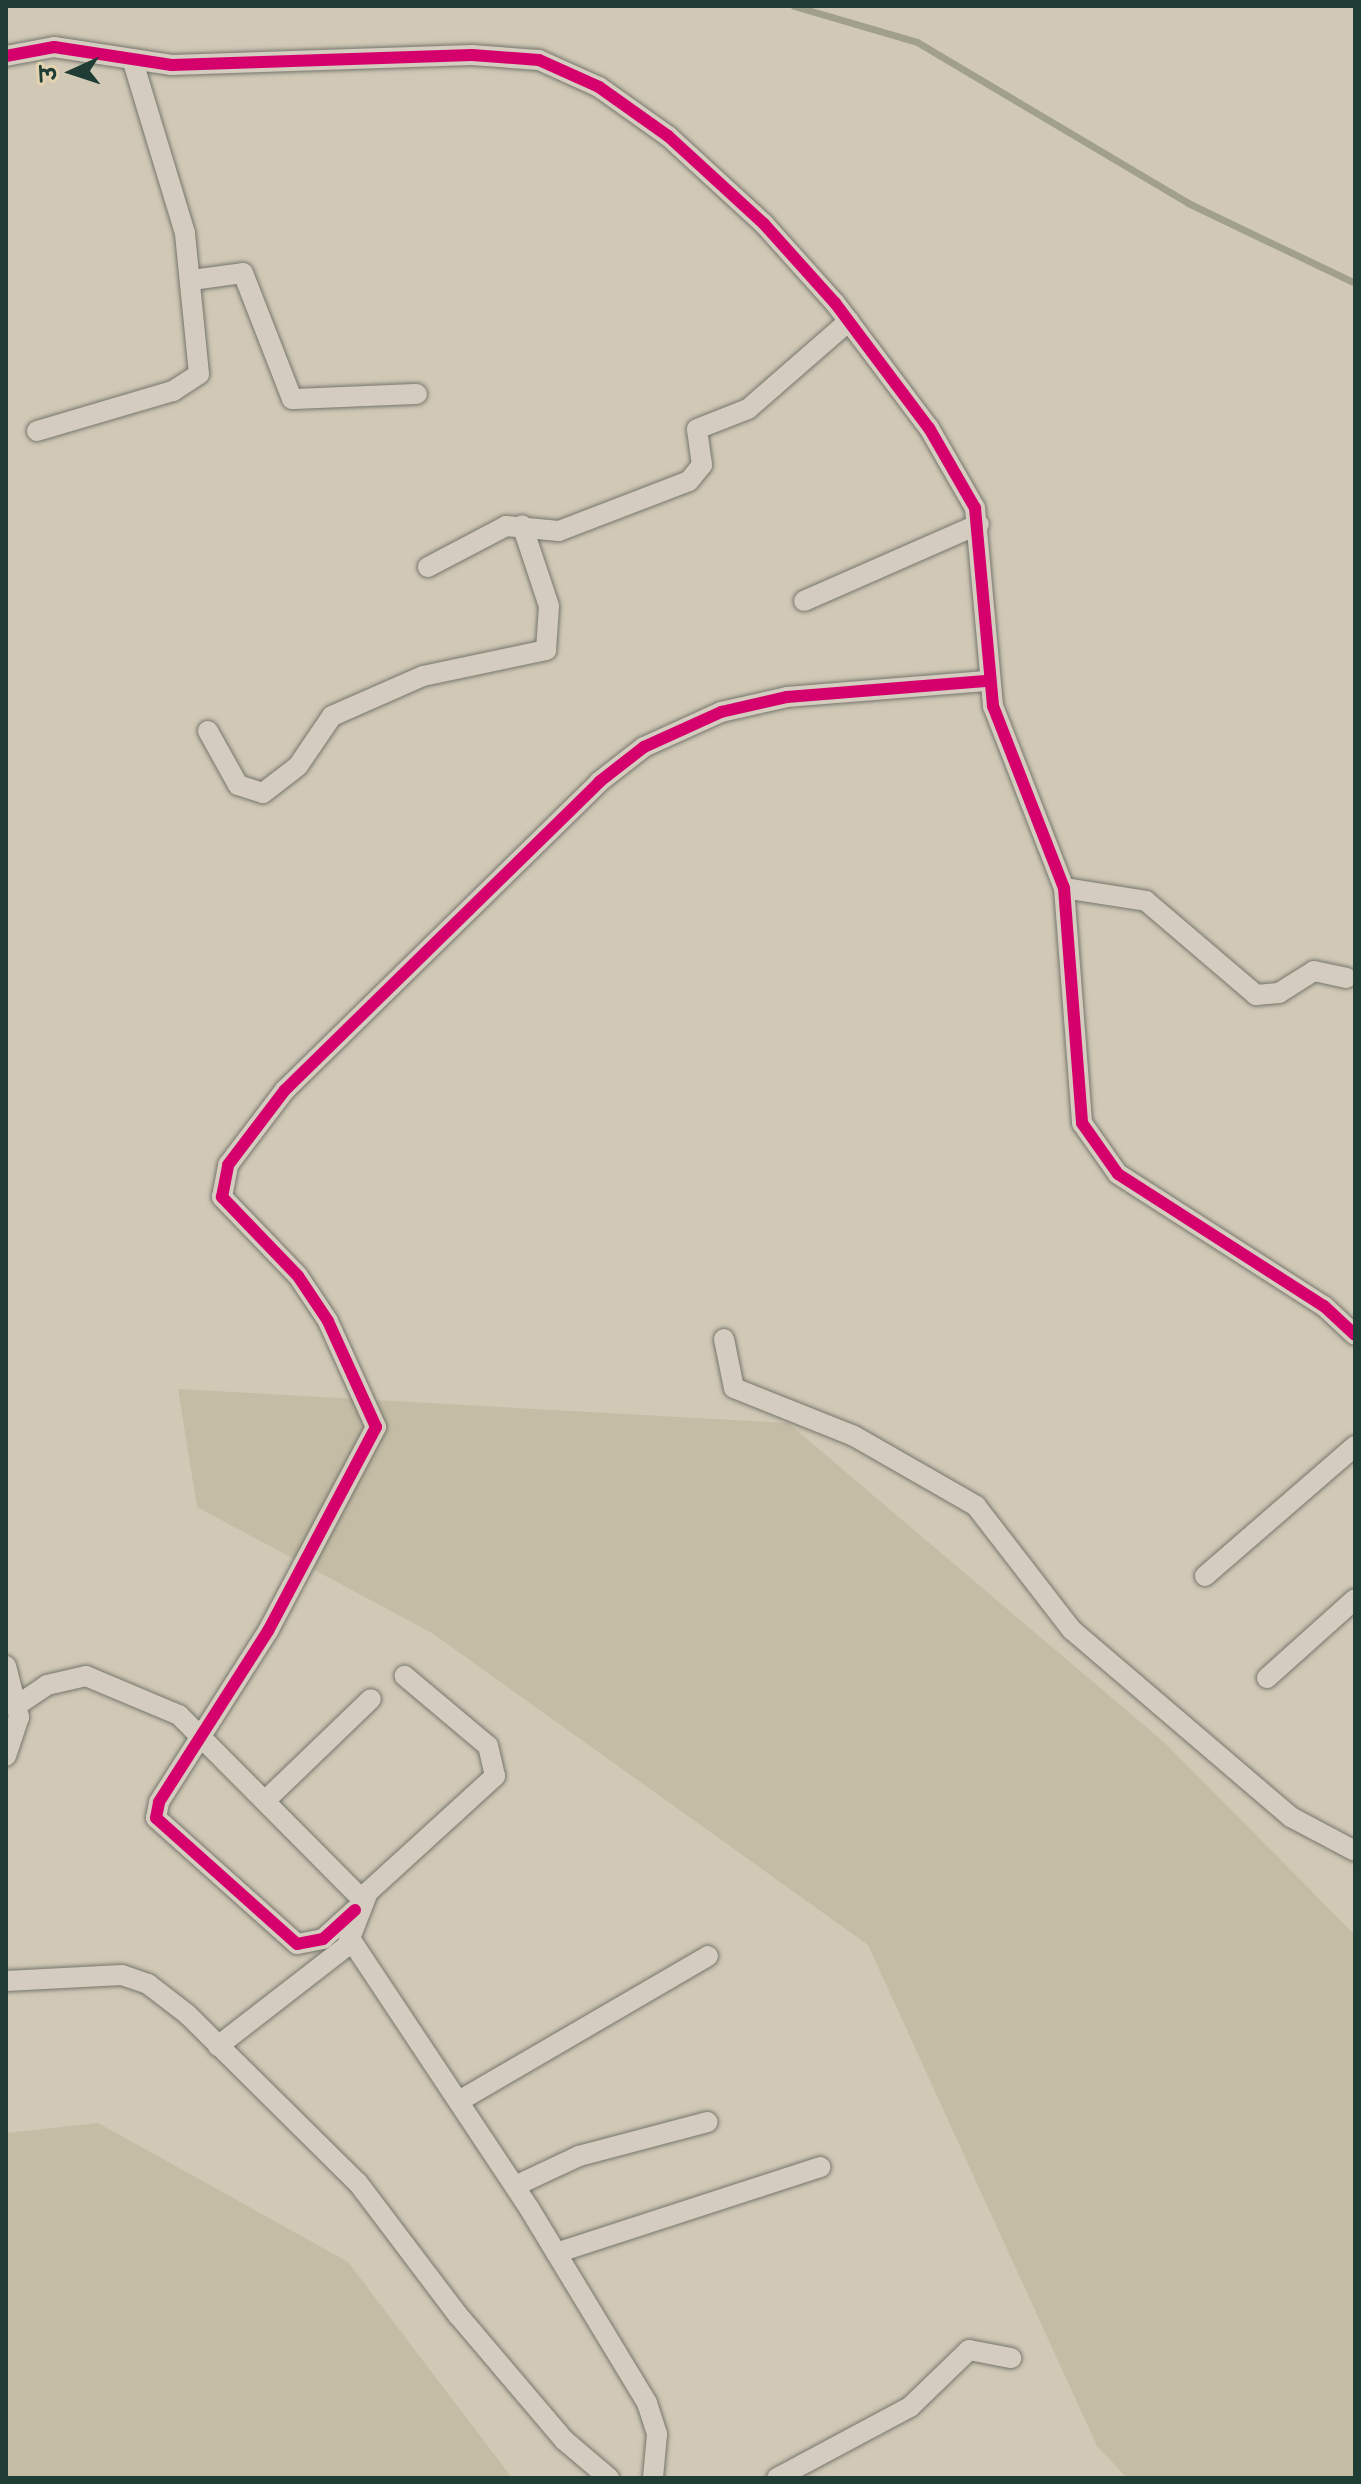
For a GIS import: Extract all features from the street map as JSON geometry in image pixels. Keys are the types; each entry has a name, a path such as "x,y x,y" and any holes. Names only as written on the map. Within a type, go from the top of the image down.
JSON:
{"street":[{"path":"6,56 82,49 133,62 515,55 566,69 668,136 764,224 849,321 929,428 979,524 988,681 1064,888 1078,1108 1097,1152 1118,1174 1324,1306 1355,1335"},
{"path":"37,431 196,379 192,280 175,185 133,62"},
{"path":"192,280 243,273 292,399 417,394"},
{"path":"428,567 522,525 573,527 695,477 702,465 697,429 748,409 849,321"},
{"path":"804,601 979,524"},
{"path":"208,731 238,785 263,793 298,766 332,716 423,676 546,650 552,640 549,606 522,525"},
{"path":"405,1676 488,1746 495,1776 323,1939 297,1944 158,1824 159,1802 204,1736 268,1631 376,1427 328,1321 298,1276 222,1197 228,1165 260,1118 599,782 644,747 721,712 787,697 988,681"},
{"path":"1064,888 1146,901 1256,995 1279,993 1314,971 1346,978"},
{"path":"724,1339 734,1388 854,1436 976,1506 1072,1630 1291,1817 1355,1851"},
{"path":"1205,1576 1355,1446"},
{"path":"1267,1678 1355,1599"},
{"path":"6,1666 19,1704 6,1756"},
{"path":"19,1704 47,1685 86,1676 164,1707 204,1736 267,1799 359,1905"},
{"path":"267,1799 371,1699"},
{"path":"218,2046 351,1940 359,1905"},
{"path":"351,1940 515,2186 647,2403 657,2434 653,2478"},
{"path":"459,2101 708,1956"},
{"path":"6,1981 122,1975 148,1984 218,2046 358,2183 467,2327 564,2440 609,2478"},
{"path":"515,2186 579,2156 708,2122"},
{"path":"556,2253 820,2167"},
{"path":"777,2478 910,2407 969,2350 1011,2358"}],"shaded area":[{"path":"178,1389 788,1423 1165,1743 1355,1935 1355,2478 1127,2478 1097,2446 868,1945 432,1633 197,1507"},
{"path":"98,2123 348,2262 512,2478 6,2478 6,2133"}],"waterway":[{"path":"794,6 917,42 1188,203 1355,283"}],"cycle path":[{"path":"6,56 54,47 172,65 472,55 539,60 599,87 668,136 764,224 835,303 929,428 975,508 993,706 1064,888 1082,1123 1118,1174 1324,1306 1355,1335"},
{"path":"355,1910 323,1939 297,1944 156,1818 159,1802 268,1631 376,1427 328,1321 298,1276 222,1197 228,1165 285,1090 599,782 644,747 721,712 787,697 988,681"}]}
